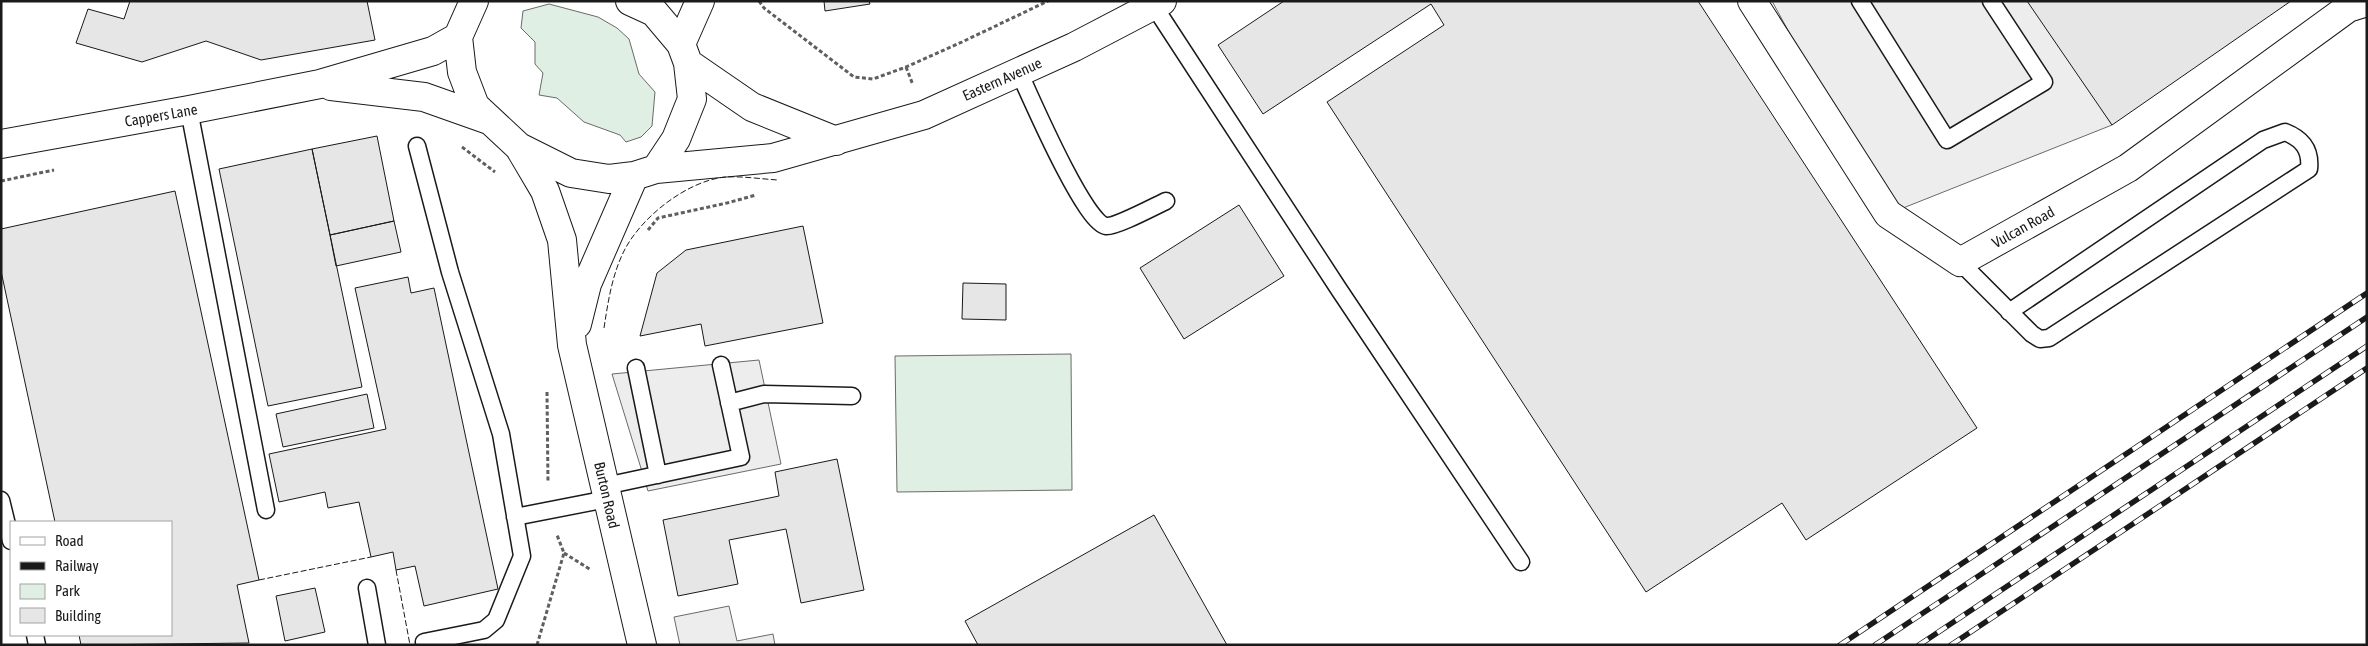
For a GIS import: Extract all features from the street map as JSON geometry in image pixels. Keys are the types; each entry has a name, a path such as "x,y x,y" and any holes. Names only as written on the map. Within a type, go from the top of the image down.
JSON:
{"main road":[{"path":"474,1 458,37 462,72 475,106 495,122 519,147"},
{"path":"630,1 654,12 685,54 752,107 836,141"},
{"path":"572,345 587,284 645,173 676,139 692,99 685,54 700,1"},
{"path":"1752,1 1888,214 1960,262"},
{"name":"Vulcan Road","path":"1960,262 2128,168 2348,8 2367,2"},
{"name":"Eastern Avenue","path":"519,147 571,173 609,179 773,158 924,115 1074,47 1158,4"},
{"name":"Cappers Lane","path":"1,144 320,84 433,51 458,37"},
{"name":"Cappers Lane","path":"320,84 424,97 495,122"},
{"name":"Burton Road","path":"519,147 545,191 562,240 572,345 642,645"}],"lane":[{"path":"1860,1 1947,140 2044,82 1991,1"},
{"path":"1158,4 1332,280 1521,562"},
{"path":"1019,72 1074,188 1090,214 1100,224 1111,226 1166,200"},
{"path":"189,110 266,510"},
{"path":"1960,262 2009,312 2032,334 2040,339 2049,338 2309,169 2310,157 2303,143 2297,136 2285,132 2263,140 2009,312"},
{"path":"417,146 450,272 501,434 522,556 496,620 484,630 424,642"},
{"path":"515,517 548,510 658,475 740,457 721,365"},
{"path":"636,368 658,475"},
{"path":"729,403 770,394 852,396"},
{"path":"1,500 10,537"},
{"path":"367,588 377,645"}],"path":[{"path":"759,1 764,8 854,77 873,79 906,67 1048,1"},
{"path":"906,67 924,115"},
{"path":"461,146 500,177"},
{"path":"1,181 64,167"},
{"path":"647,231 658,218 727,203 764,192"},
{"path":"537,645 564,553 548,510 547,384"}],"green space":[{"path":"549,4 598,17 617,28 629,39 639,74 655,92 652,126 641,137 626,142 620,135 584,122 557,98 539,95 543,73 535,64 535,42 521,28 523,11"},
{"path":"1071,354 1072,490 897,492 895,356"}],"shaded area":[{"path":"1772,1 2034,1 2112,125 1888,214"},
{"path":"759,360 781,464 648,491 612,374"},
{"path":"729,606 737,641 773,634 775,645 680,645 674,617"}],"building":[{"path":"130,1 367,1 375,40 261,60 206,41 142,62 76,43 88,9 124,19"},
{"path":"824,1 869,1 870,4 825,11"},
{"path":"1284,1 1698,1 1977,428 1806,540 1782,503 1646,592 1327,102 1444,25 1431,4 1263,114 1218,45"},
{"path":"2027,1 2291,1 2112,125"},
{"path":"377,136 394,221 330,235 312,149"},
{"path":"312,149 362,387 268,406 219,169"},
{"path":"175,191 259,580 237,585 249,643 81,645 79,636 172,636 172,521 55,521 1,271 1,229"},
{"path":"1239,205 1284,276 1184,339 1140,268"},
{"path":"394,221 401,252 336,266 330,235"},
{"path":"803,226 823,323 705,346 701,324 640,336 657,273 686,250"},
{"path":"408,277 411,293 434,288 498,589 424,606 415,566 396,570 393,552 371,557 359,502 328,508 325,492 279,502 269,454 386,429 355,288"},
{"path":"963,283 1006,284 1006,320 962,319"},
{"path":"367,394 374,428 283,447 276,414"},
{"path":"837,459 864,590 801,603 786,529 729,540 738,584 678,596 663,520 779,496 775,472"},
{"path":"1154,515 1227,645 978,645 965,621"},
{"path":"315,588 325,632 285,641 276,596"}],"railway":[{"path":"1840,645 2367,293"},
{"path":"1875,645 2367,317"},
{"path":"1919,645 2367,346"},
{"path":"1951,645 2367,368"}],"fence":[{"path":"604,328 611,289 620,260 632,238 653,214 681,193 710,180 725,177 778,180"},
{"path":"259,580 371,557"},
{"path":"396,570 410,645"}]}
